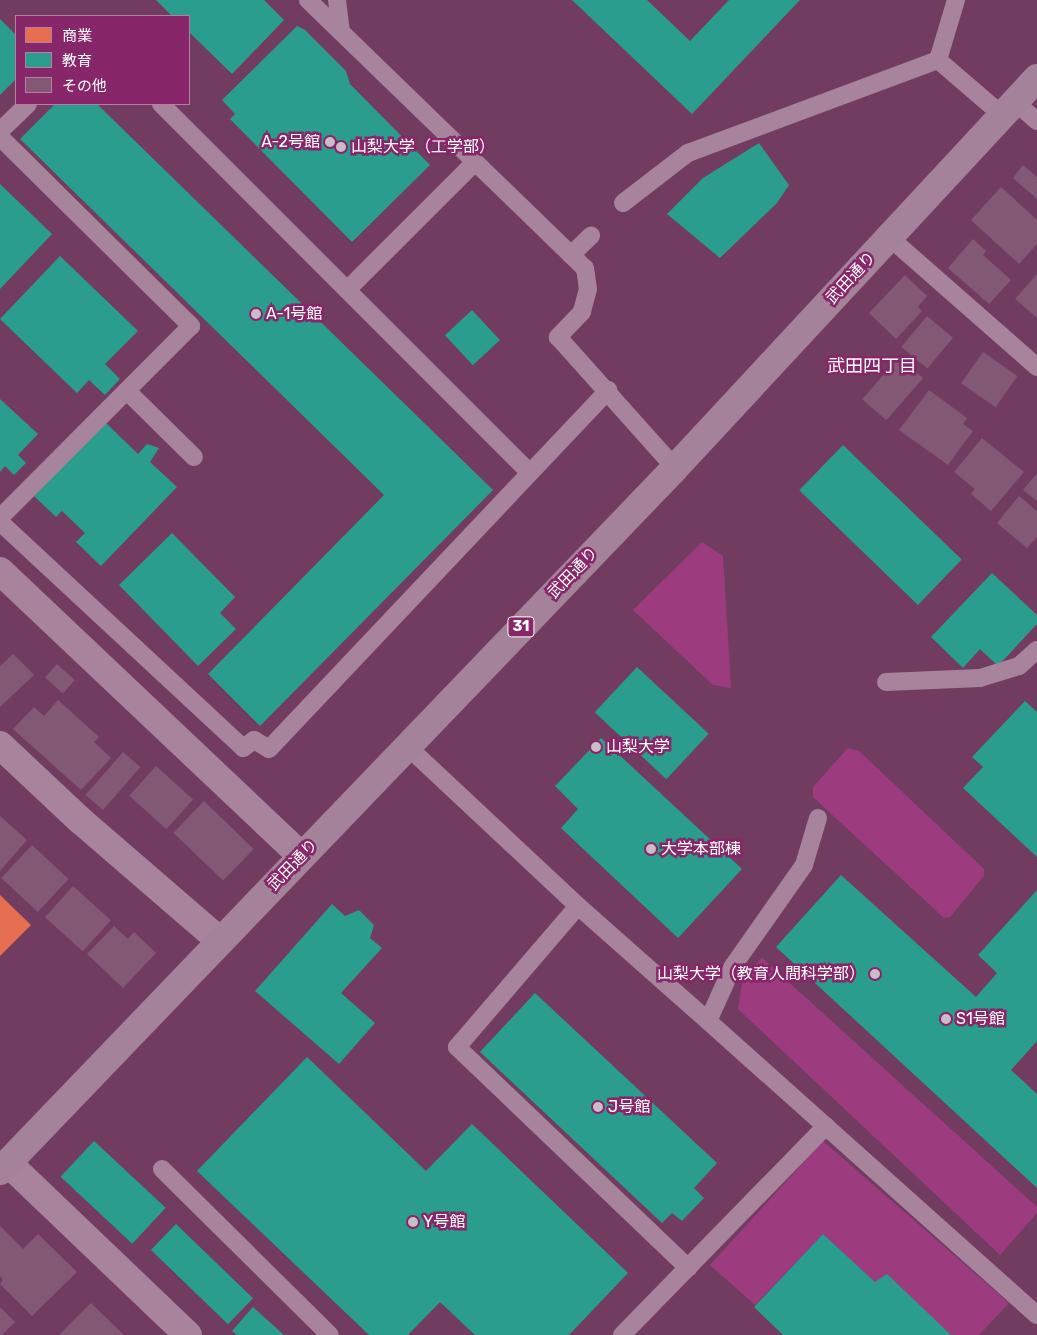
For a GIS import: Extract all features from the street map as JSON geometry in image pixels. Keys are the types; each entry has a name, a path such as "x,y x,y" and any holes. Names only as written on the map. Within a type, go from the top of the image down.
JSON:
{"main road":[{"name":"武田通り","path":"3,1163 674,468 1037,78"}],"street":[{"path":"0,571 301,856"},
{"path":"0,745 80,820 219,940"},
{"path":"3,1163 188,1335"}],"lane":[{"path":"308,0 584,268 588,289 582,312 558,337 608,390 674,468"},
{"path":"337,0 341,32"},
{"path":"938,60 956,0"},
{"path":"938,60 1008,109 1037,121"},
{"path":"623,203 688,154 938,60"},
{"path":"0,131 27,105"},
{"path":"162,105 528,471"},
{"path":"0,137 191,326 0,520 243,748 254,740 268,749 528,471 608,390"},
{"path":"347,290 476,162"},
{"path":"572,255 591,236"},
{"path":"889,237 1037,367"},
{"path":"127,391 194,457"},
{"path":"886,682 980,678 1019,666 1037,650"},
{"path":"407,746 578,906 1037,1315"},
{"path":"708,1021 733,966 804,865 818,818"},
{"path":"578,906 457,1047 688,1268"},
{"path":"622,1335 826,1126"},
{"path":"162,1169 330,1335"}],"shaded area":[{"path":"702,542 723,556 731,688 713,685 633,610"},
{"path":"848,748 859,751 984,869 984,876 950,917 944,918 813,797 813,787"},
{"path":"762,958 1037,1207 1037,1213 1000,1255 738,1009 743,977"},
{"path":"823,1141 1009,1303 979,1335 951,1335 887,1275 875,1282 823,1234 755,1305 710,1265"}],"building: 商業":[{"path":"0,895 31,925 0,956"}],"building: 教育":[{"path":"156,0 264,0 284,20 232,74 190,33 190,15 171,15"},
{"path":"572,0 647,0 690,41 729,0 800,0 692,114"},
{"path":"0,19 15,34 15,80 0,95"},
{"name":"A-2号館","path":"297,26 305,30 346,71 350,84 430,165 352,242 230,119 235,114 222,100"},
{"name":"A-1号館","path":"54,105 98,105 493,490 260,726 208,674 384,495 20,139"},
{"path":"759,143 789,185 777,203 720,258 667,214 703,178"},
{"path":"0,184 52,234 0,289"},
{"path":"60,256 138,331 105,364 120,379 105,395 89,380 77,393 0,319"},
{"path":"472,310 500,340 473,365 445,335"},
{"path":"0,399 38,434 18,455 26,463 14,475 5,466 0,472"},
{"path":"105,422 138,454 147,444 159,448 150,462 177,487 101,566 76,542 85,533 62,511 56,517 34,496"},
{"path":"843,445 962,560 918,605 799,490"},
{"path":"172,533 235,597 220,613 236,629 198,666 119,585"},
{"path":"992,573 1037,615 1037,624 998,666 980,649 963,668 931,637"},
{"path":"637,667 709,734 666,779 595,712"},
{"path":"1025,701 1037,712 1037,857 963,788 983,767 972,757"},
{"name":"大学本部棟","path":"601,738 742,869 678,938 561,828 578,809 555,786"},
{"name":"S1号館","path":"841,875 976,997 997,973 978,955 1037,890 1037,1041 1011,1070 1037,1094 1037,1188 776,947"},
{"path":"332,904 345,916 359,910 374,925 370,938 382,948 341,993 375,1023 339,1064 255,991"},
{"name":"J号館","path":"535,993 717,1163 694,1188 704,1198 682,1221 672,1213 662,1223 480,1052"},
{"name":"Y号館","path":"307,1057 426,1171 472,1124 628,1273 569,1335 475,1335 440,1302 408,1335 369,1335 197,1171"},
{"path":"94,1141 166,1208 132,1244 61,1177"},
{"path":"176,1224 253,1298 228,1324 151,1250"},
{"path":"823,1234 875,1282 887,1274 951,1335 783,1335 754,1307"},
{"path":"253,1307 284,1335 237,1335 232,1331"}],"building: その他":[{"path":"1023,165 1037,177 1037,199 1013,178"},
{"path":"1001,187 1037,220 1037,244 1019,264 971,220"},
{"path":"973,239 986,251 983,255 1011,280 989,304 948,268"},
{"path":"1037,274 1037,318 1015,299"},
{"path":"905,275 927,296 918,307 922,311 896,339 869,313"},
{"path":"927,316 953,338 927,368 901,347"},
{"path":"983,352 1017,376 996,407 961,383"},
{"path":"899,357 923,378 886,420 862,399"},
{"path":"929,390 967,418 963,424 973,431 948,465 899,430"},
{"path":"982,438 1024,472 991,511 971,494 975,489 954,472"},
{"path":"1037,473 1037,501 1023,490"},
{"path":"1019,496 1037,511 1037,537 1027,548 997,523"},
{"path":"13,654 34,675 0,707 0,666"},
{"path":"57,664 75,680 63,693 45,677"},
{"path":"58,700 99,737 94,742 111,758 81,790 13,729 34,707 44,716"},
{"path":"123,752 140,767 103,810 86,795"},
{"path":"156,766 193,799 166,829 129,796"},
{"path":"204,801 254,849 223,881 173,833"},
{"path":"0,816 27,840 0,871"},
{"path":"32,845 69,879 38,912 1,878"},
{"path":"73,886 111,920 83,951 45,917"},
{"path":"114,926 128,939 134,932 156,953 123,988 87,954"},
{"path":"0,1226 23,1249 38,1234 77,1272 32,1316 0,1284 3,1280 0,1276"},
{"path":"91,1303 124,1335 59,1335"},
{"path":"0,1307 15,1322 2,1335 0,1335"}],"place":[{"name":"A-2号館","path":"330,142"},
{"name":"山梨大学（工学部）","path":"341,147"},
{"name":"A-1号館","path":"256,314"},
{"name":"山梨大学","path":"596,747"},
{"name":"大学本部棟","path":"651,849"},
{"name":"山梨大学（教育人間科学部）","path":"875,974"},
{"name":"S1号館","path":"946,1019"},
{"name":"J号館","path":"598,1107"},
{"name":"Y号館","path":"413,1222"}],"district":[{"name":"武田四丁目","path":"872,366"}]}
